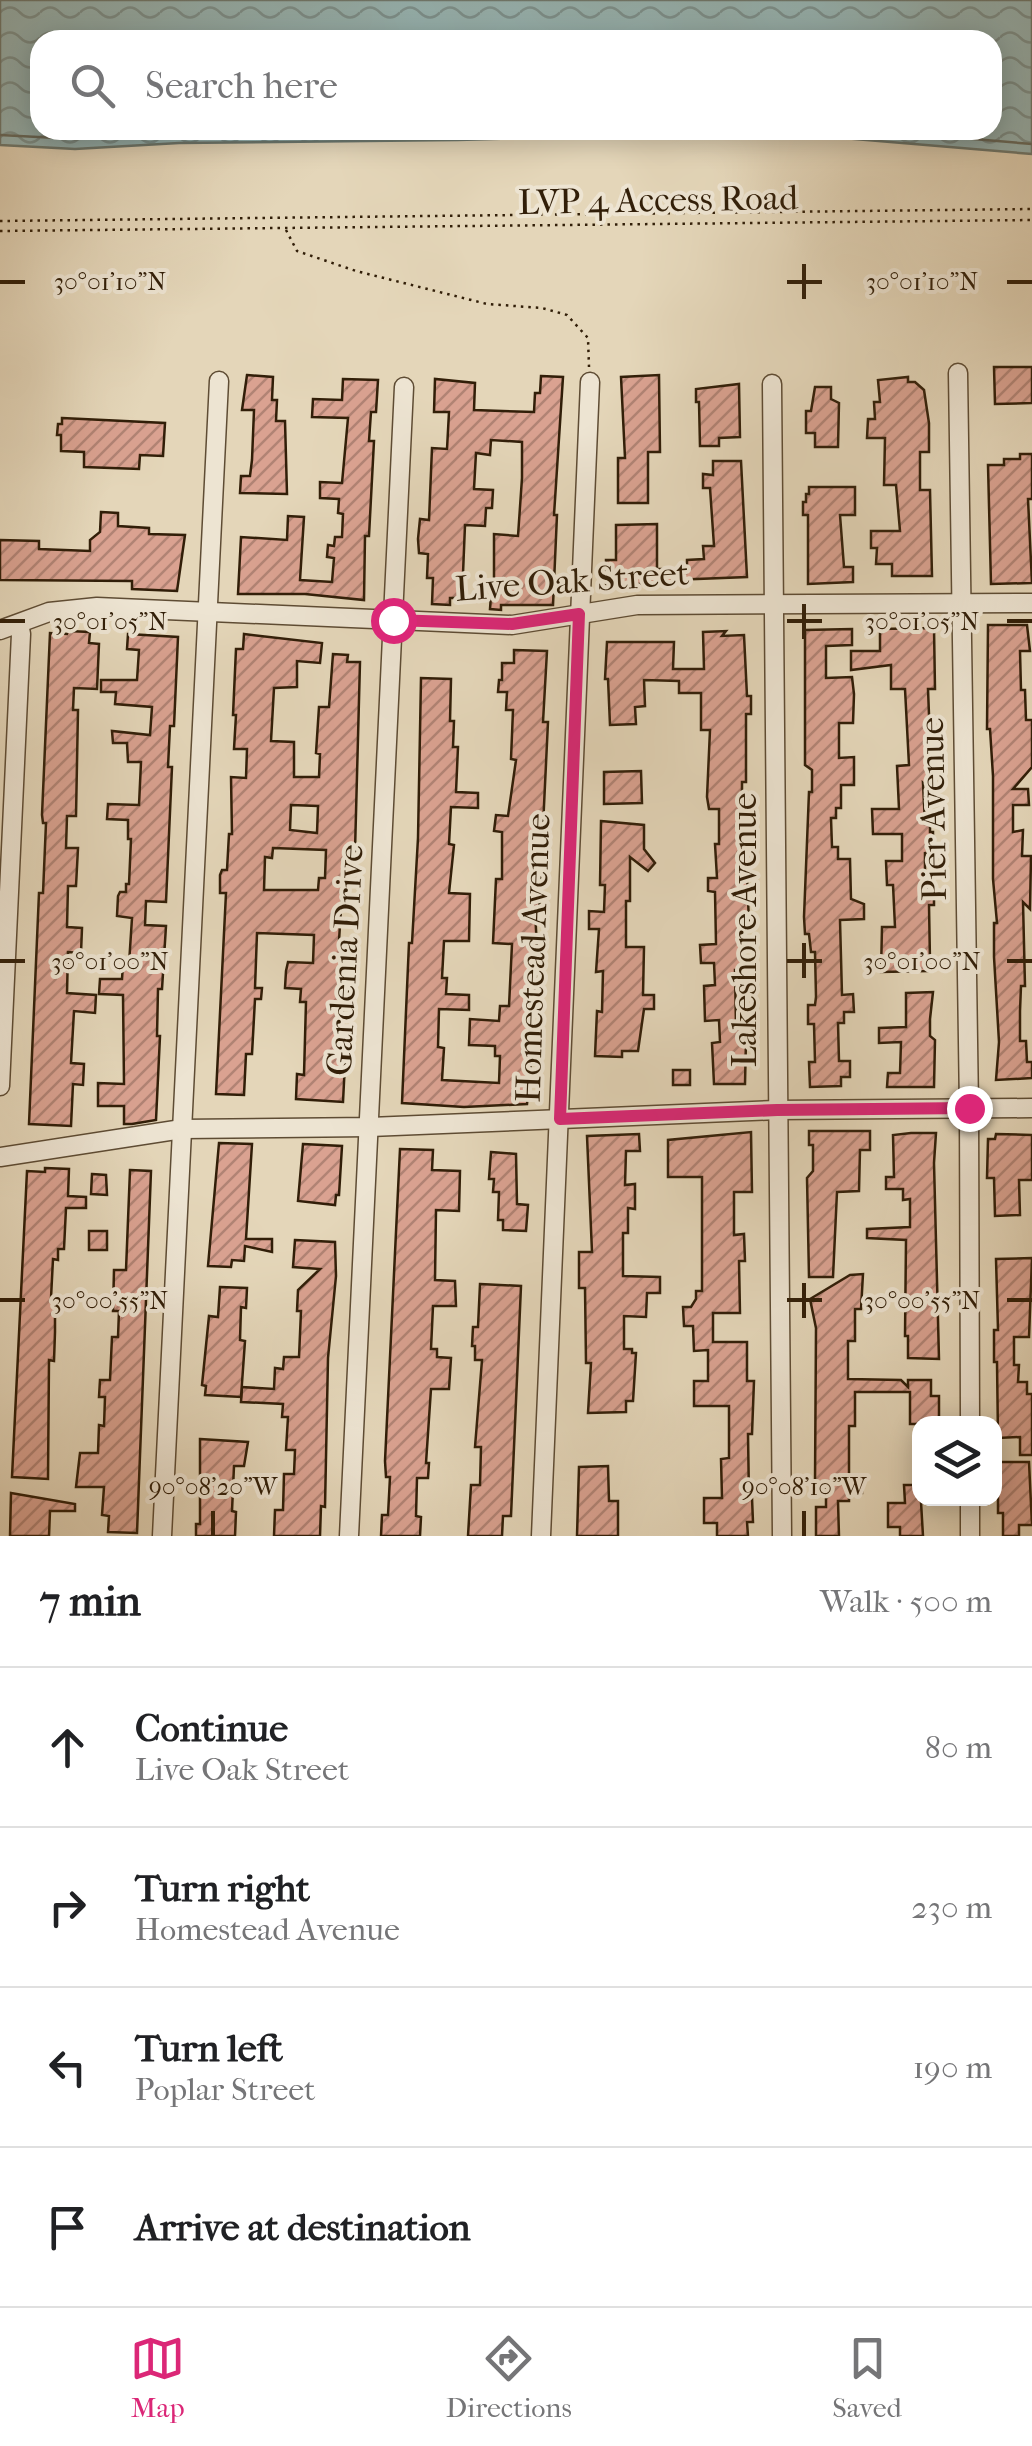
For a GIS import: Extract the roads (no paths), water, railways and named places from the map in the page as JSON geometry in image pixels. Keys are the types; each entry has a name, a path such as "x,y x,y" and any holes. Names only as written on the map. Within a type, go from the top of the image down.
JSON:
{"street":[{"name":"Pier Avenue","path":"958,373 970,1416"},
{"path":"162,1536 219,381"},
{"name":"Homestead Avenue","path":"541,1536 590,382"},
{"name":"Lakeshore Avenue","path":"772,384 782,1536"},
{"name":"Gardenia Drive","path":"349,1536 404,388"},
{"name":"Live Oak Street","path":"0,630 68,608 512,624 637,605 1032,603"},
{"path":"0,1086 19,624"},
{"path":"0,1157 182,1129 370,1127 777,1110 1032,1108"},
{"path":"970,1506 970,1536"}],"water":[{"path":"0,0 1032,0 1032,154 866,140 1002,140 1002,30 30,30 30,140 458,140 179,143 75,149 0,145"}]}
